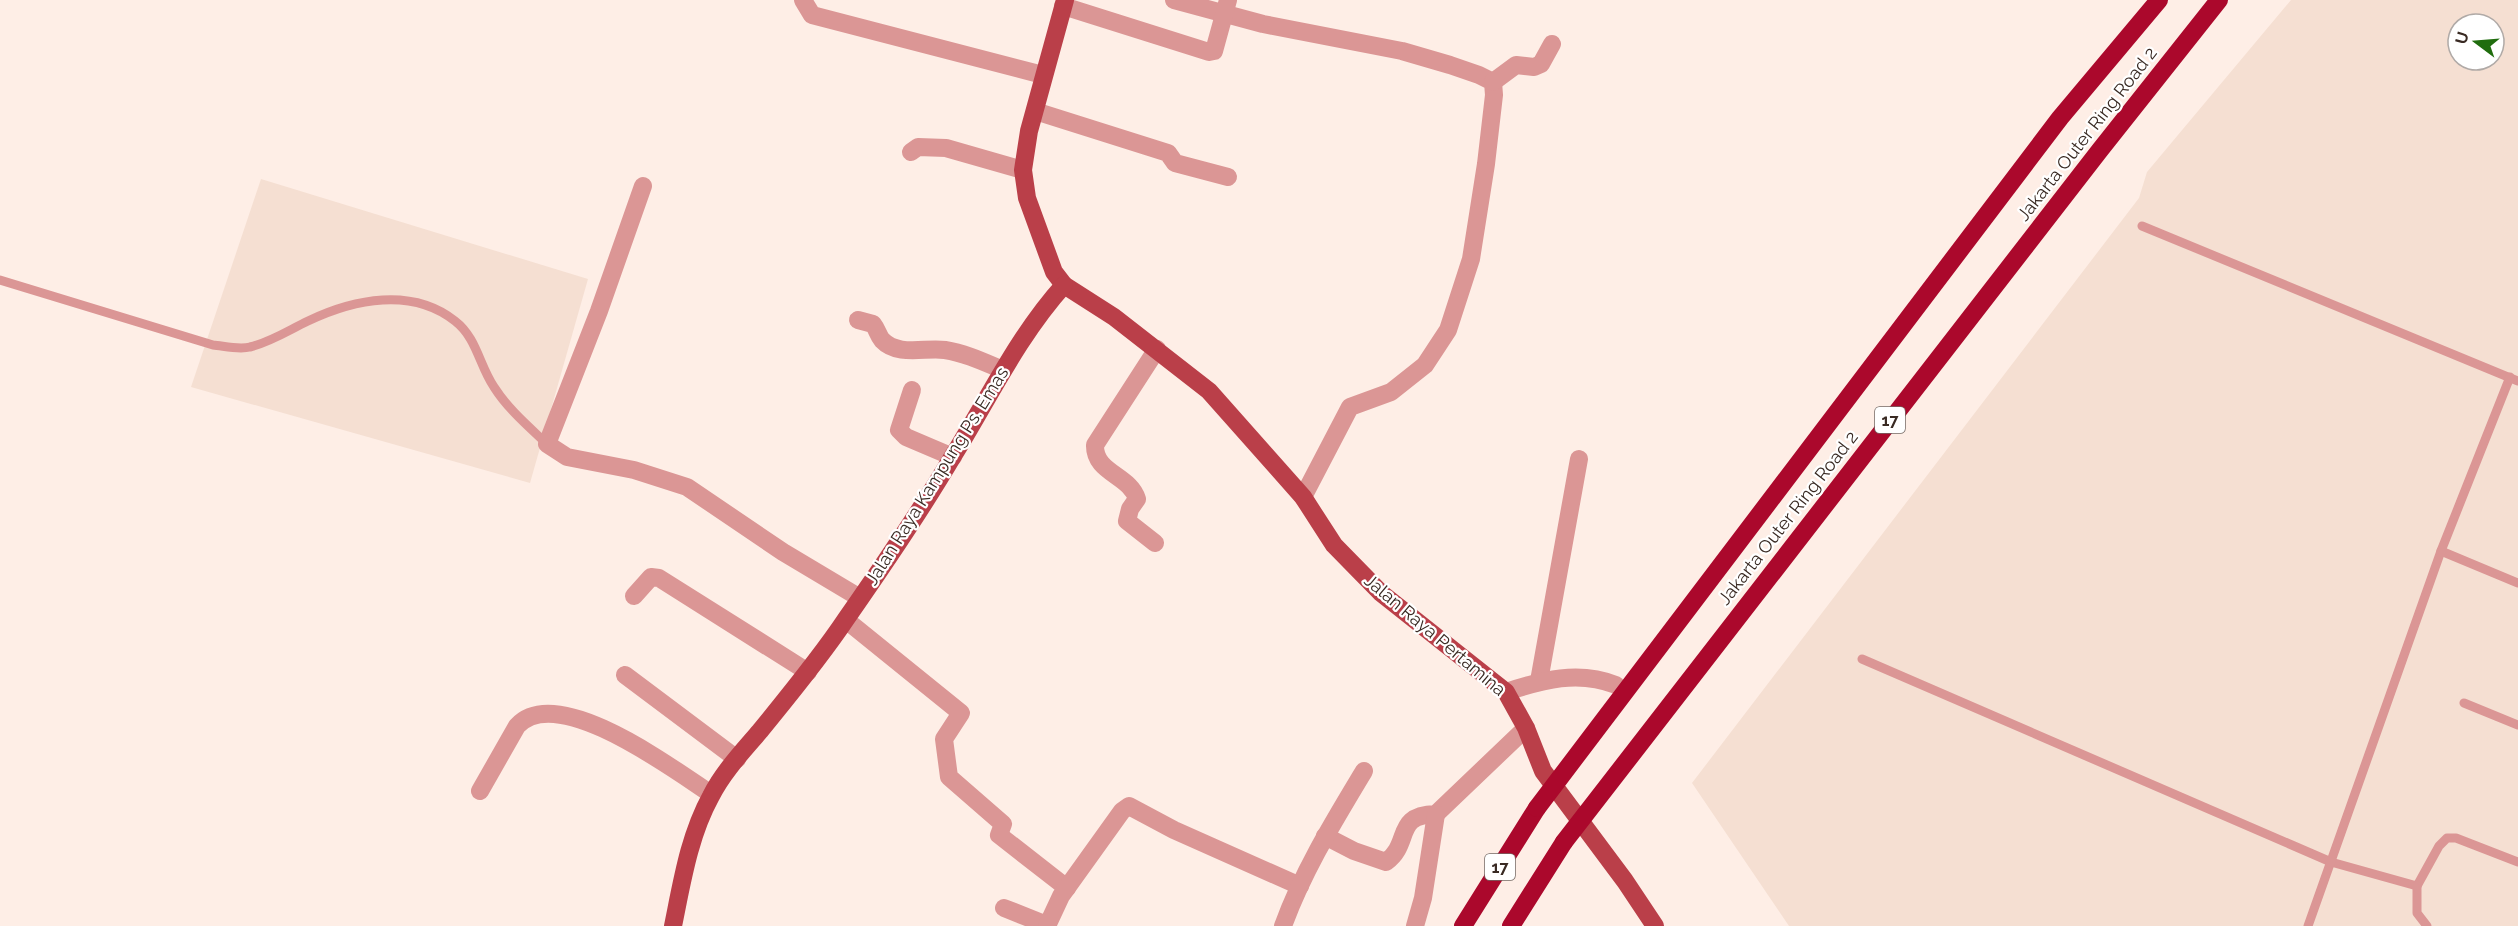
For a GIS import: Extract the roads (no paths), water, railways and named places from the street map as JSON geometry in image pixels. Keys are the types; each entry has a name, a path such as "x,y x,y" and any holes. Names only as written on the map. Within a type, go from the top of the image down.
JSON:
{"highway":[{"name":"Jakarta Outer Ring Road 2","path":"1463,926 1544,798 2060,118 2159,0"},
{"name":"Jakarta Outer Ring Road 2","path":"1511,926 1564,842 2100,150 2219,0"}],"main road":[{"path":"1064,3 1043,75 1023,170 1027,198 1041,242 1054,272 1064,285"},
{"name":"Jalan Raya Pertamina","path":"1064,285 1114,317 1209,391 1304,497 1334,545 1381,593 1506,692 1526,728 1543,771 1625,881 1655,926"},
{"name":"Jalan Raya Kampung Ps. Emas","path":"673,926 687,857 698,823 711,794 808,672 846,620 953,457 1040,311 1064,285"}],"street":[{"path":"803,0 812,15 1043,75"},
{"path":"1174,0 1226,7 1402,51 1470,71 1493,82"},
{"path":"1064,3 1209,52 1214,51 1226,7"},
{"path":"1493,82 1516,65 1534,67 1541,64 1552,44"},
{"path":"1304,497 1338,435 1350,407 1391,392 1425,364 1448,330 1471,259 1486,164 1494,96 1493,82"},
{"path":"1035,111 1167,153 1175,163 1228,177"},
{"path":"911,152 918,147 946,148 1023,170"},
{"path":"642,186 599,311 547,444 567,457 634,470 687,487 783,552 860,598"},
{"path":"858,320 873,324 885,343 896,347 922,352 945,350 972,357 1003,370"},
{"path":"1155,543 1127,522 1130,509 1137,499 1135,491 1100,463 1095,454 1095,445 1157,350"},
{"path":"912,390 899,430 906,437 953,457"},
{"path":"1539,681 1579,459"},
{"path":"634,596 646,580 651,577 659,578 808,672"},
{"path":"846,620 962,713 944,739 949,777 1003,824 999,835 1067,888"},
{"path":"625,675 737,759"},
{"path":"1506,692 1539,681 1584,677 1616,685"},
{"path":"480,791 517,726 524,718 548,712 602,727 642,748 711,794"},
{"path":"1415,926 1423,898 1436,813 1526,728"},
{"path":"1283,926 1325,836 1364,771"},
{"path":"1004,908 1047,926 1067,888 1122,811 1129,806 1174,830 1300,886"},
{"path":"1325,836 1354,851 1386,862 1392,856 1412,818 1422,814 1436,813"}],"lane":[{"path":"2142,226 2514,379 2441,551 2308,926"},
{"path":"0,280 213,345 248,348 281,336 309,320 372,300 400,298 430,307 454,320 471,334 493,386 509,408 547,444"},
{"path":"2441,551 2518,583"},
{"path":"1862,659 2331,862 2417,886"},
{"path":"2464,703 2518,725"},
{"path":"2427,926 2417,913 2417,886 2439,846 2447,838 2456,838 2518,862"}]}
